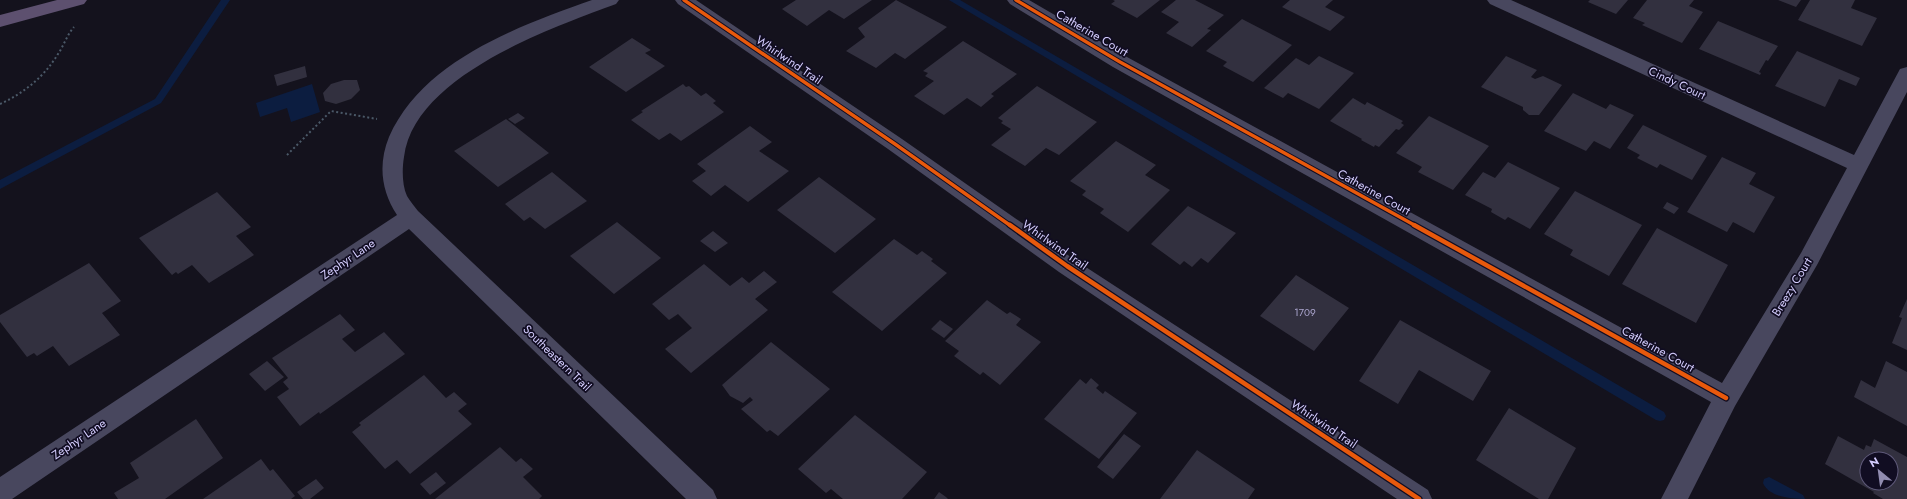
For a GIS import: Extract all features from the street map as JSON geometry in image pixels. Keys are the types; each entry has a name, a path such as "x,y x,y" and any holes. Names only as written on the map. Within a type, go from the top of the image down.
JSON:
{"main road":[{"path":"0,21 78,0"}],"street":[{"path":"410,217 396,194 392,170 396,143 404,126 423,100 443,81 492,49 524,34 610,0"},
{"name":"Whirlwind Trail","path":"684,0 894,144 1067,266 1419,499"},
{"name":"Catherine Court","path":"1016,0 1211,112 1726,398"},
{"name":"Cindy Court","path":"1496,0 1858,166"},
{"name":"Breezy Court","path":"1674,499 1726,398 1809,259 1907,74"},
{"name":"Zephyr Lane","path":"0,492 410,217"},
{"name":"Southeastern Trail","path":"410,217 704,499"}],"path":[{"path":"0,104 13,99 40,78 58,55 70,31 78,22"},
{"path":"287,155 331,111 404,126"}],"water":[{"path":"312,84 320,112 291,122 287,108 260,117 256,103"}],"building":[{"path":"796,0 872,0 844,19 829,10 807,26 782,9"},
{"path":"896,0 947,27 905,59 895,53 876,68 846,51 865,37 858,28"},
{"path":"1113,0 1160,0 1137,18 1111,4 1115,1"},
{"path":"1176,0 1195,0 1224,15 1207,29 1211,30 1192,47 1166,33 1179,22 1161,12"},
{"path":"1290,0 1333,0 1325,7 1345,17 1330,31 1282,7"},
{"path":"1590,0 1628,0 1616,14 1588,2"},
{"path":"1647,0 1694,0 1689,6 1703,12 1682,43 1642,25 1645,23 1633,18"},
{"path":"1778,0 1801,0 1796,7"},
{"path":"1810,0 1855,0 1851,8 1877,18 1862,46 1798,20"},
{"path":"1242,19 1292,45 1253,82 1223,66 1227,62 1206,51"},
{"path":"1718,21 1778,46 1768,61 1766,60 1759,72 1761,73 1760,75 1699,49"},
{"path":"632,38 651,50 645,53 665,66 626,92 589,67"},
{"path":"963,41 1017,74 991,94 994,96 981,107 967,98 944,115 914,96 934,81 925,76 928,73 923,71"},
{"path":"1797,51 1860,78 1856,86 1839,79 1825,107 1775,86"},
{"path":"1319,56 1354,73 1319,109 1288,93 1283,98 1264,88 1296,58 1309,65"},
{"path":"1506,56 1537,70 1531,77 1535,79 1543,76 1562,85 1539,115 1529,115 1523,110 1523,107 1481,87"},
{"path":"305,66 307,77 277,86 274,75"},
{"path":"344,80 357,80 360,90 351,99 336,104 325,101 323,93 331,84"},
{"path":"683,84 686,87 689,86 701,96 706,93 716,101 713,103 724,112 681,141 670,133 659,140 631,120 643,112 641,111"},
{"path":"1037,86 1097,122 1059,155 1046,148 1025,166 991,145 1011,129 1001,123 1003,121 998,118"},
{"path":"1573,93 1606,109 1610,104 1634,115 1610,149 1594,141 1586,151 1544,131"},
{"path":"1353,98 1365,105 1367,102 1403,121 1401,123 1404,125 1399,130 1396,129 1379,147 1375,145 1374,147 1330,121"},
{"path":"518,113 525,118 515,124 508,119"},
{"path":"1429,116 1489,146 1453,190 1418,172 1422,167 1396,153"},
{"path":"506,119 549,153 498,187 454,151"},
{"path":"1643,125 1707,156 1692,180 1660,164 1657,168 1637,158 1640,155 1627,148"},
{"path":"750,126 772,142 759,151 789,171 748,202 725,185 711,196 692,181 706,171 697,164"},
{"path":"1116,141 1156,165 1145,175 1170,190 1128,232 1100,213 1104,209 1082,195 1086,191 1070,181"},
{"path":"1722,157 1756,173 1749,184 1775,197 1754,233 1733,222 1727,232 1687,212"},
{"path":"1508,162 1560,188 1530,229 1508,217 1505,220 1491,212 1492,209 1465,195 1483,172 1495,178"},
{"path":"552,172 587,201 545,229 530,217 524,221 505,204"},
{"path":"819,177 876,219 835,253 777,210"},
{"path":"1575,191 1642,225 1609,276 1570,255 1573,250 1544,234"},
{"path":"217,192 251,227 236,236 254,255 209,283 192,265 178,274 176,272 172,275 139,238"},
{"path":"1667,202 1679,208 1674,214 1663,208"},
{"path":"1188,206 1236,233 1208,263 1201,258 1192,267 1184,261 1180,265 1151,244"},
{"path":"617,222 661,258 614,294 570,256"},
{"path":"1657,228 1728,265 1696,323 1622,284"},
{"path":"713,231 728,243 715,252 700,241"},
{"path":"894,239 917,255 922,251 933,259 931,261 947,273 882,331 832,292"},
{"path":"89,263 121,301 102,313 120,335 69,366 53,346 37,356 34,353 27,357 0,322 0,315"},
{"path":"704,264 730,286 742,277 749,283 764,271 777,282 755,299 768,310 691,373 665,349 692,328 678,314 669,320 652,304"},
{"path":"1296,275 1349,308 1314,351 1260,316"},
{"path":"1907,299 1907,350 1892,343 1902,318 1899,317"},
{"path":"987,300 1007,314 1010,312 1021,319 1016,325 1041,342 1000,385 983,372 980,375 954,356 959,351 945,341"},
{"path":"340,314 355,330 342,339 355,352 384,332 405,354 320,414 319,412 300,426 277,397 289,389 283,382 288,378 272,358"},
{"path":"940,320 953,329 944,338 931,329"},
{"path":"1400,320 1491,371 1473,401 1419,370 1398,404 1359,381"},
{"path":"771,342 830,389 778,436 770,430 767,432 741,409 753,400 750,397 743,403 730,396 722,385"},
{"path":"267,361 284,377 265,391 249,374"},
{"path":"1886,361 1907,372 1907,426 1854,397 1861,380 1875,388"},
{"path":"424,375 446,398 454,392 467,404 458,411 472,424 410,474 397,460 385,469 352,432 361,425 359,423"},
{"path":"1091,378 1099,385 1096,388 1103,394 1105,391 1137,413 1099,459 1044,419 1080,379 1086,384"},
{"path":"1509,408 1576,448 1548,499 1539,499 1476,460"},
{"path":"855,415 927,472 902,499 843,499 831,489 826,493 798,469"},
{"path":"196,419 223,458 165,499 118,499 114,493 139,478 130,463"},
{"path":"1124,434 1141,446 1113,479 1097,467"},
{"path":"1838,436 1864,450 1866,445 1871,447 1874,439 1896,451 1859,451 1859,483 1825,464"},
{"path":"500,447 516,462 521,458 533,469 523,477 542,496 539,499 435,499"},
{"path":"1197,450 1255,489 1248,499 1160,499"},
{"path":"1899,453 1907,457 1907,499 1883,499 1873,493 1874,492 1872,491 1899,491"},
{"path":"261,459 270,471 273,469 295,496 291,499 203,499"},
{"path":"436,472 446,483 430,495 420,484"},
{"path":"316,479 324,488 310,499 303,499 297,492"},
{"path":"939,492 946,497 948,499 934,499"}],"waterway":[{"path":"0,185 158,101 226,0"},
{"path":"953,0 1660,416"},
{"path":"1769,483 1798,499"}],"cycle path":[{"path":"684,0 895,144 1067,266 1419,499"},
{"path":"1016,0 1120,62 1726,398"}]}
